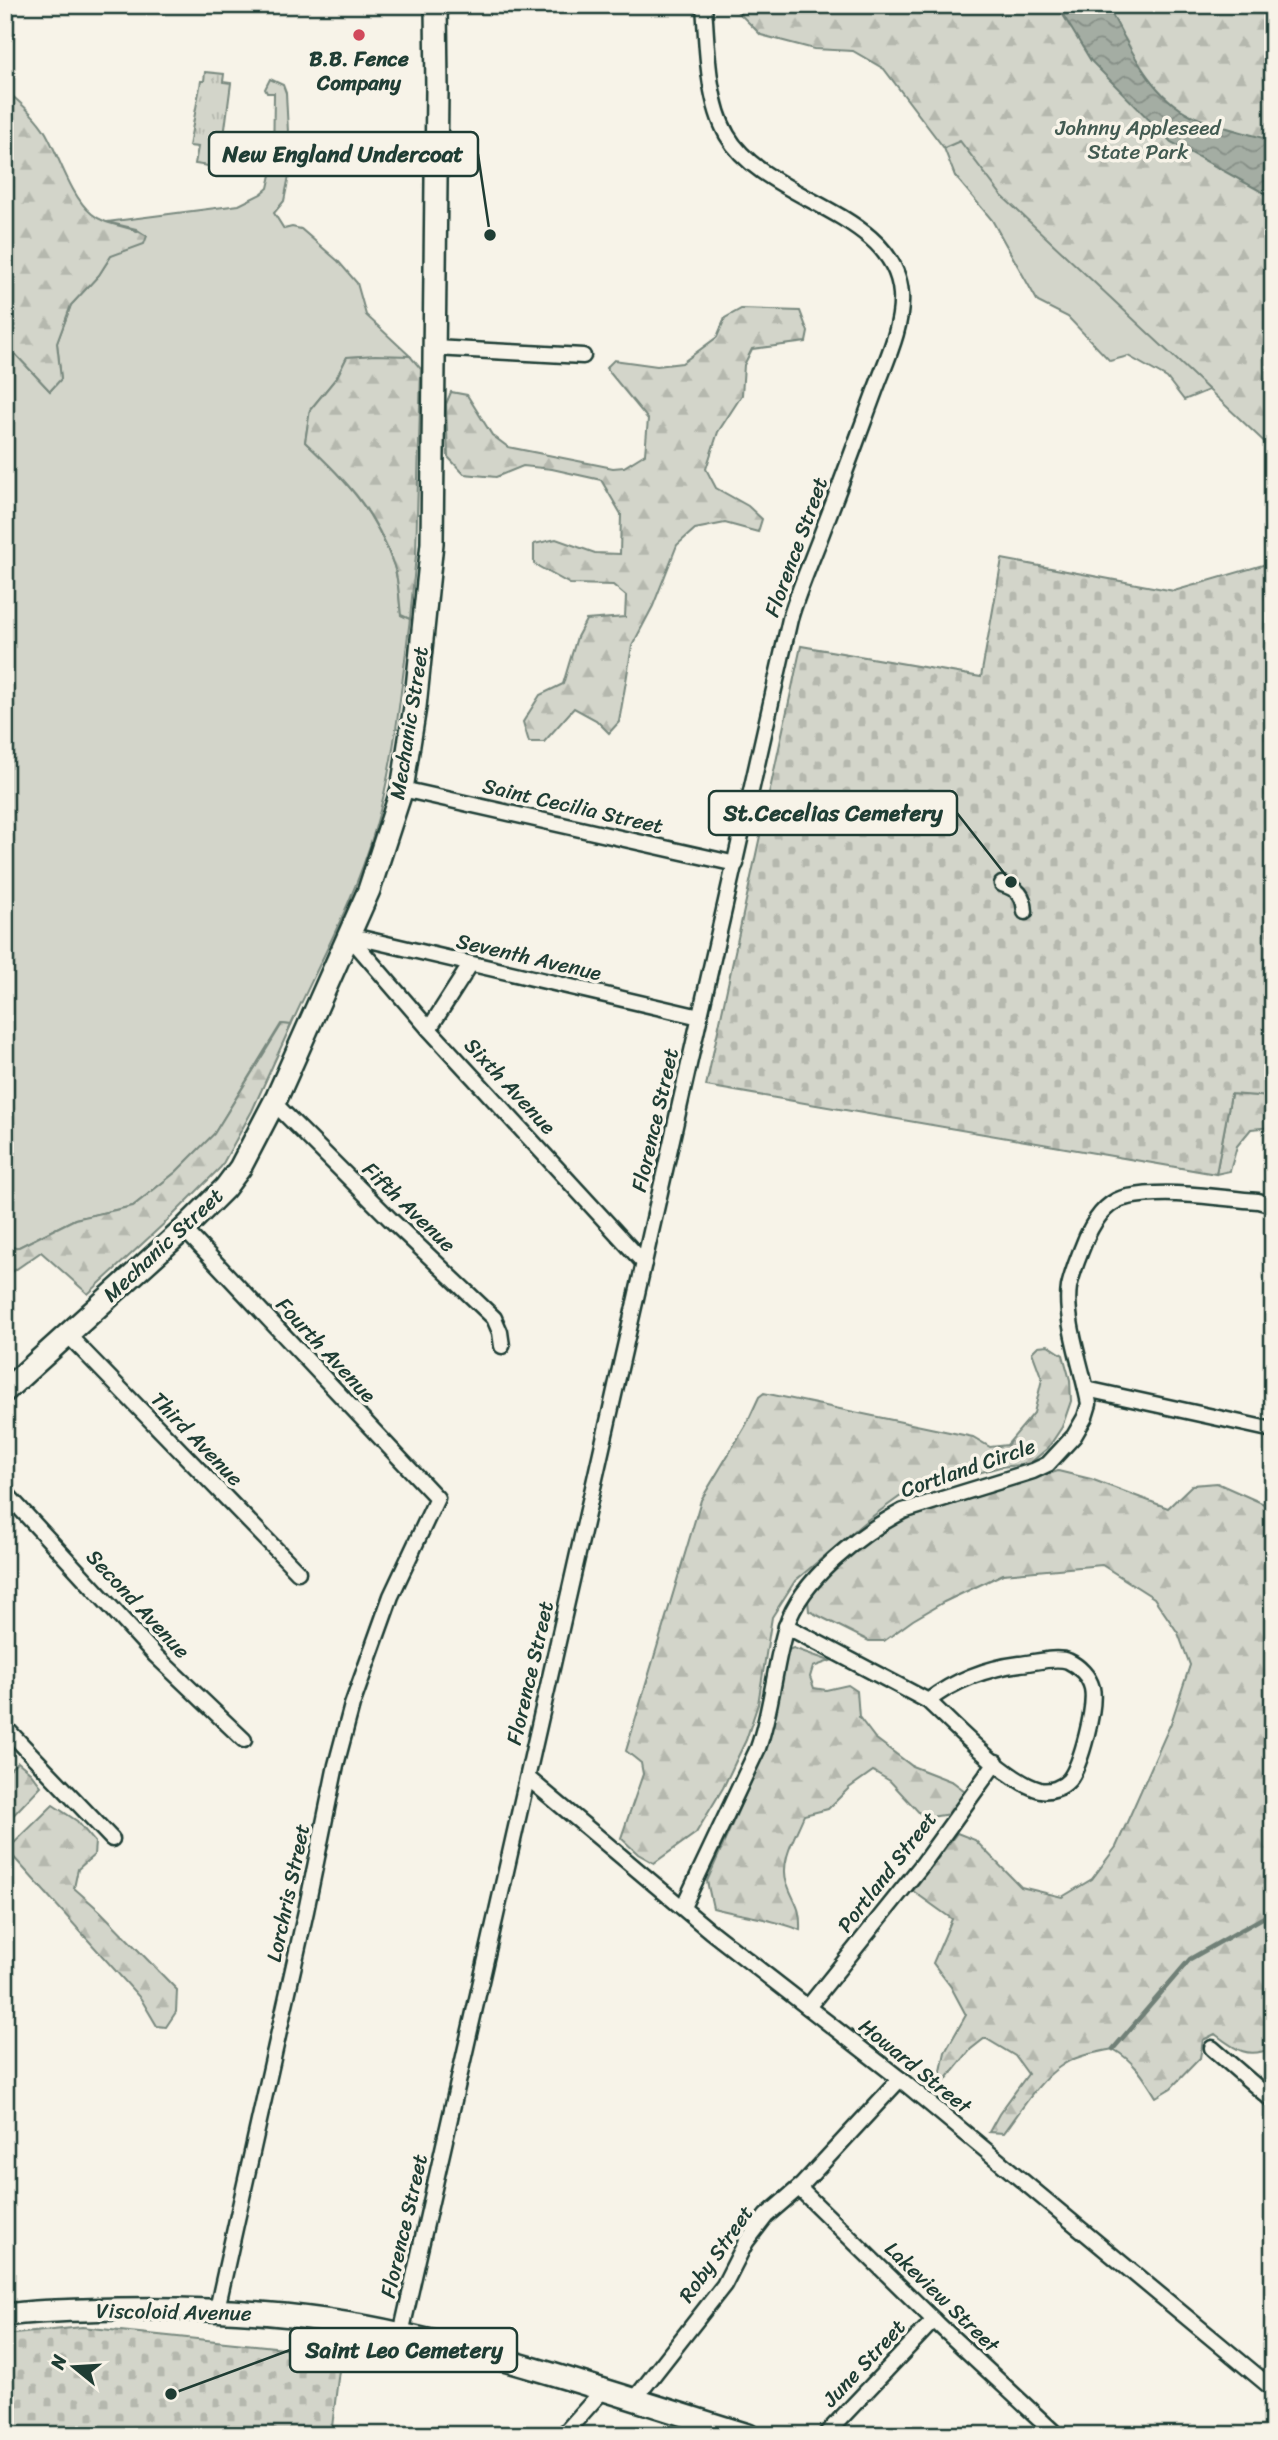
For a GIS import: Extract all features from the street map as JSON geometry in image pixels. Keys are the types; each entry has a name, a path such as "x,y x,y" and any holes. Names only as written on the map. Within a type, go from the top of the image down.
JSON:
{"main road":[{"name":"Mechanic Street","path":"5,1391 184,1229 225,1188 240,1168 274,1103 369,890 402,789 415,707 432,543 436,5"},
{"name":"Viscoloid Avenue","path":"5,2315 64,2310 217,2309 309,2319 401,2334 603,2390 748,2435"}],"street":[{"name":"Florence Street","path":"401,2334 793,607 892,344 901,295 892,266 883,250 873,240 842,218 765,174 727,135 713,92 704,5"},
{"path":"434,348 583,356"},
{"name":"Saint Cecilia Street","path":"402,789 736,864"},
{"path":"1002,884 1021,894 1025,912"},
{"name":"Seventh Avenue","path":"348,935 701,1017"},
{"name":"Sixth Avenue","path":"348,935 429,1029 644,1263"},
{"path":"429,1029 470,965"},
{"name":"Fifth Avenue","path":"274,1103 494,1318 502,1346"},
{"name":"Cortland Circle","path":"683,1907 750,1768 766,1726 786,1626 800,1597 811,1582 860,1538 903,1511 1033,1472 1054,1459 1085,1418 1089,1404 1071,1320 1069,1289 1076,1261 1101,1213 1117,1200 1156,1194 1258,1201 1273,1205"},
{"name":"Fourth Avenue","path":"184,1229 437,1498"},
{"name":"Third Avenue","path":"67,1334 298,1572"},
{"path":"1086,1389 1273,1430"},
{"name":"Second Avenue","path":"5,1492 156,1656 244,1740"},
{"name":"Lorchris Street","path":"217,2309 336,1765 352,1705 387,1608 437,1498"},
{"path":"786,1626 928,1701 996,1762 1018,1779 1039,1789 1052,1791 1071,1777 1091,1711 1092,1688 1081,1670 1062,1660 1011,1665 945,1687 928,1701"},
{"path":"5,1727 112,1839"},
{"name":"Portland Street","path":"808,2007 922,1865 996,1762"},
{"name":"Howard Street","path":"528,1778 710,1931 900,2079 1273,2389"},
{"path":"1212,2049 1273,2101"},
{"name":"Roby Street","path":"634,2400 724,2285 746,2242 766,2216 799,2188 900,2079"},
{"name":"Lakeview Street","path":"799,2188 1057,2435"},
{"name":"June Street","path":"825,2435 934,2320"},
{"path":"563,2435 603,2390"}],"green space":[{"name":"Johnny Appleseed State Park","path":"774,5 1273,5 1273,450 1002,196 960,141 944,148 884,69 853,51 814,49 761,35 738,12 762,11"},
{"path":"205,72 224,74 223,82 231,83 221,159 208,166 195,164 198,147 189,146"},
{"path":"270,79 283,85 286,93 290,171 284,201 274,213 284,229 301,229 338,261 357,283 366,315 410,356 347,357 337,377 310,410 305,442 346,483 378,529 394,566 401,615 410,619 388,777 375,829 358,879 291,1025 281,1024 214,1134 176,1172 133,1206 75,1219 19,1247 5,1248 5,343 50,391 61,379 57,343 71,305 99,275 111,256 146,236 136,229 107,222 239,205 268,188 273,166 274,93 267,93 265,89"},
{"path":"5,90 42,127 85,207 98,218 147,236 144,244 111,256 99,275 71,305 57,343 61,379 50,391 5,343"},
{"path":"960,140 1209,390 1184,400 1167,378 1128,356 1110,361 1068,317 1038,302 992,220 955,176 944,148"},
{"path":"741,309 800,311 808,332 806,342 752,349 744,365 742,395 718,432 706,469 716,488 748,506 762,519 758,532 725,523 695,529 677,545 653,606 632,646 619,722 609,733 596,720 574,708 544,742 529,742 523,722 540,695 563,684 577,637 586,620 625,617 626,596 613,585 570,584 534,564 534,544 556,539 595,553 620,554 621,514 601,480 552,469 523,466 496,477 464,474 448,457 446,404 451,392 467,395 492,435 508,447 613,468 624,467 645,454 648,419 606,368 614,360 657,366 682,363 717,337 725,318"},
{"path":"410,356 421,369 416,555 410,619 401,615 394,566 387,546 369,513 346,483 305,442 310,410 337,377 347,357"},
{"path":"1002,559 1174,591 1273,562 1273,1097 1231,1094 1216,1174 706,1086 801,646 981,677"},
{"path":"282,1024 291,1025 252,1111 221,1167 88,1294 41,1252 5,1277 5,1248 19,1247 75,1219 133,1206 176,1172 214,1134"},
{"path":"1231,1094 1273,1097 1273,1127 1251,1129 1237,1146 1230,1171 1216,1174"},
{"path":"1048,1345 1063,1355 1070,1380 1071,1401 1062,1427 1048,1448 1029,1464 1000,1467 905,1493 866,1521 795,1581 772,1617 758,1704 746,1740 723,1788 696,1833 654,1863 638,1854 621,1838 643,1774 641,1763 626,1751 701,1500 746,1425 759,1397 764,1393 973,1437 990,1447 1007,1445 1034,1413 1042,1379 1032,1352 1038,1346"},
{"path":"1058,1471 1091,1479 1168,1508 1192,1485 1217,1483 1273,1508 1273,2048 1249,2053 1215,2034 1203,2040 1200,2058 1171,2088 1156,2097 1133,2064 1113,2049 1080,2057 1067,2062 1045,2079 1004,2133 989,2132 1028,2074 1015,2056 985,2038 971,2049 945,2081 940,2076 945,2052 966,2015 951,1987 933,1963 952,1919 913,1891 957,1833 975,1840 1021,1887 1062,1897 1092,1879 1116,1847 1171,1723 1190,1665 1178,1633 1154,1598 1102,1565 1003,1574 944,1602 884,1641 869,1641 809,1611 808,1600 816,1587 870,1538 899,1521"},
{"path":"793,1648 830,1661 813,1667 810,1677 814,1688 826,1690 848,1685 857,1691 859,1717 875,1738 912,1766 953,1782 965,1791 950,1814 924,1818 890,1781 873,1771 849,1788 828,1809 804,1815 785,1866 787,1883 798,1910 800,1930 713,1908 707,1881 768,1743 786,1651"},
{"path":"18,1762 41,1786 5,1824 5,1773"},
{"path":"53,1805 77,1821 95,1842 94,1855 78,1869 74,1888 177,1990 176,2012 166,2027 157,2026 141,1999 9,1852 12,1845"},
{"path":"82,2327 341,2354 331,2435 5,2435 5,2335"}],"water":[{"path":"1057,5 1107,5 1141,67 1163,95 1176,106 1210,123 1273,141 1273,198 1171,142 1091,61"}],"waterway":[{"path":"1113,2049 1190,1959 1273,1912"}],"place":[{"name":"B.B. Fence Company","path":"359,35"},
{"name":"New England Undercoat","path":"490,235"},
{"name":"St.Cecelias Cemetery","path":"1011,882"},
{"name":"Saint Leo Cemetery","path":"171,2394"}]}
